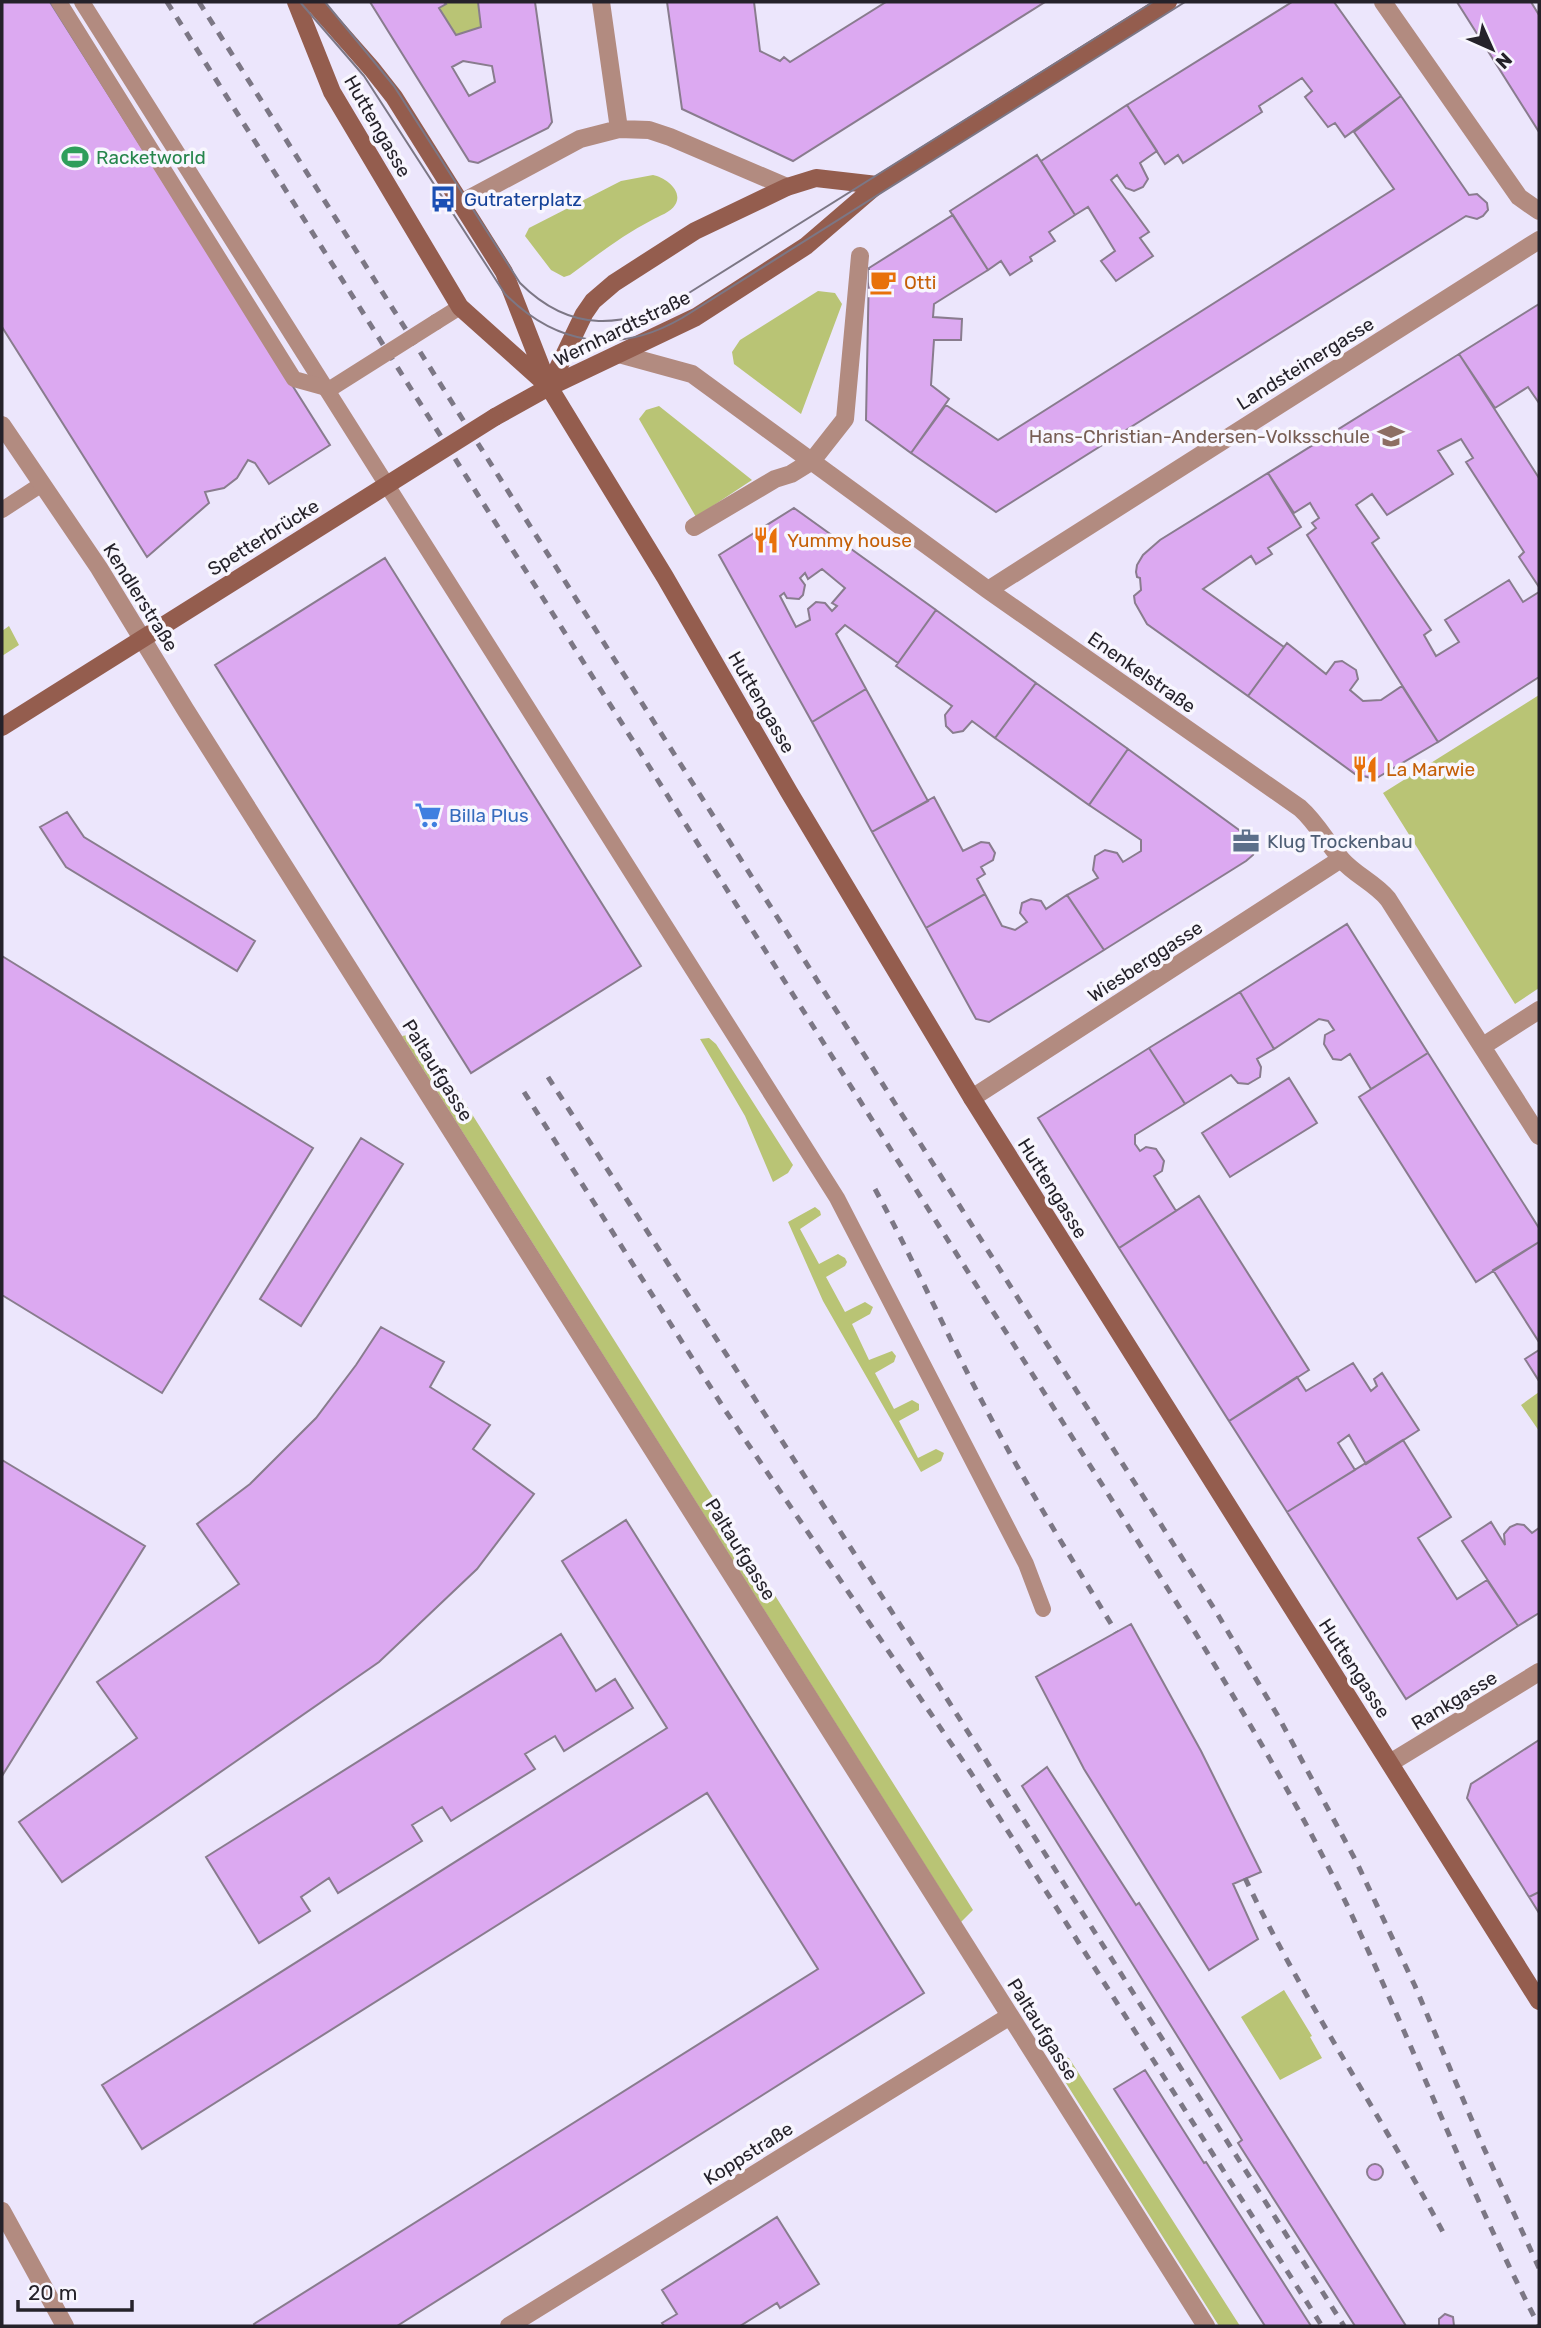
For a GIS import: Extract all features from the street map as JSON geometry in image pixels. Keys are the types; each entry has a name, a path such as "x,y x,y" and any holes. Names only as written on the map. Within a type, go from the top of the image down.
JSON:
{"street":[{"name":"Huttengasse","path":"296,2 332,92 460,307 549,387"},
{"name":"Huttengasse","path":"313,2 394,97 504,272 549,387 672,589 789,792 972,1098 1539,2001"},
{"path":"601,2 619,129"},
{"name":"Wernhardtstraße","path":"549,387 696,317 806,246 877,184 1168,2"},
{"path":"1383,2 1519,197 1539,211"},
{"path":"461,203 580,139 619,129 659,133 787,187"},
{"name":"Wernhardtstraße","path":"549,387 593,301 614,283 695,231 787,187 816,178 877,184"},
{"name":"Landsteinergasse","path":"988,590 1539,240"},
{"path":"694,527 775,479 791,474 813,461 845,419 860,256"},
{"name":"Enenkelstraße","path":"619,354 692,374 988,590 1300,808 1319,827 1341,859 1380,888 1539,1136"},
{"name":"Spetterbrücke","path":"2,727 495,417 549,387"},
{"name":"Kendlerstraße","path":"2,425 99,568 240,795"},
{"name":"Paltaufgasse","path":"240,795 1206,2326"},
{"name":"Wiesberggasse","path":"972,1098 1341,859"},
{"path":"1483,1045 1539,1010"},
{"name":"Rankgasse","path":"1390,1763 1539,1672"},
{"name":"Koppstraße","path":"509,2326 1010,2016"},
{"path":"2,2211 65,2326"}],"lane":[{"path":"58,2 294,379 330,388 460,307"},
{"path":"82,2 837,1198 1026,1564 1043,1609"},
{"path":"2,510 41,484"}],"green space":[{"path":"444,2 478,2 481,27 456,35 439,8"},
{"path":"653,175 668,182 675,190 677,200 673,207 620,239 570,275 564,277 551,270 525,236 529,228 621,181"},
{"path":"818,291 835,293 842,304 801,414 734,364 732,352 740,340"},
{"path":"659,406 752,480 696,517 639,419 646,410"},
{"path":"9,626 19,645 2,656 2,631"},
{"path":"1539,695 1539,988 1515,1004 1383,793"},
{"path":"408,1035 430,1052 441,1065 973,1910 961,1922 402,1036"},
{"path":"709,1038 716,1044 793,1165 788,1173 773,1182 745,1116 700,1039"},
{"path":"815,1207 821,1215 800,1229 819,1264 838,1254 845,1258 845,1266 826,1277 845,1312 865,1302 873,1307 870,1314 852,1324 869,1360 892,1351 896,1356 894,1362 875,1373 894,1409 912,1400 919,1404 919,1410 899,1421 918,1458 936,1449 944,1453 941,1461 921,1472 823,1301 788,1222"},
{"path":"1539,1392 1539,1431 1521,1405"},
{"path":"1284,1990 1322,2058 1280,2080 1241,2017"},
{"path":"1064,2057 1069,2058 1240,2326 1219,2326 1054,2064"}],"building":[{"name":"Racketworld","path":"2,2 50,2 330,445 269,484 255,463 248,460 237,478 224,488 205,492 209,503 147,557 2,327"},
{"path":"370,2 444,2 446,4 439,8 456,35 481,27 478,2 535,2 552,122 548,128 478,163 469,161","holes":["463,61 492,66 495,82 469,96 452,67"]},
{"path":"667,2 754,2 760,51 780,61 784,57 790,62 886,2 1045,2 793,161 682,109"},
{"path":"1292,2 1334,2 1401,96 1345,137 1335,123 1328,127 1305,97 1312,91 1302,78 1259,106 1262,112 1183,163 1178,155 1165,164 1127,105"},
{"path":"1457,2 1531,2 1539,15 1539,132"},
{"path":"1401,96 1469,195 1477,194 1487,203 1488,210 1483,216 1477,219 1466,216 996,512 911,453 946,405 998,440 1394,189 1354,132"},
{"path":"1127,105 1157,151 1140,163 1148,179 1143,187 1134,191 1126,188 1117,175 1111,180 1149,232 1140,238 1153,256 1116,281 1101,261 1115,251 1088,207 1075,215 1041,161"},
{"path":"1037,155 1075,215 1049,232 1055,241 1030,257 1032,261 1010,275 1001,261 988,270 950,211"},
{"path":"953,215 988,270 934,304 933,317 962,319 961,340 934,340 931,385 949,399 911,453 866,420 869,268"},
{"path":"1539,304 1539,403 1528,387 1495,408 1459,354"},
{"path":"1459,354 1539,478 1539,587 1519,557 1524,552 1466,462 1473,458 1461,439 1438,451 1453,474 1387,515 1372,494 1356,505 1379,538 1372,543 1431,630 1424,635 1436,656 1459,642 1445,620 1509,580 1523,602 1539,592 1539,677 1438,742 1307,535 1316,528 1312,523 1319,518 1310,503 1294,513 1268,473"},
{"path":"1268,473 1301,527 1268,548 1272,554 1256,564 1251,556 1203,589 1284,647 1248,696 1147,624 1135,603 1134,596 1141,590 1140,578 1136,572 1143,555 1160,540"},
{"path":"794,508 936,610 898,663 845,625 836,634 866,689 812,722 719,555","holes":["822,569 845,588 832,603 837,606 832,611 825,603 816,602 808,609 810,620 796,627 780,596 784,593 787,598 799,599 803,595 805,585 800,578 805,573 808,579"]},
{"name":"Billa Plus","path":"385,558 641,966 471,1073 215,665"},
{"path":"936,610 1036,683 995,738 972,721 963,731 953,733 946,726 945,715 952,706 896,666"},
{"path":"1287,643 1326,674 1335,662 1342,661 1356,670 1358,679 1350,690 1363,701 1381,700 1402,686 1438,742 1375,779 1355,774 1248,696"},
{"path":"1036,683 1128,749 1089,805 995,738"},
{"path":"866,689 928,801 872,832 812,722"},
{"path":"1128,749 1250,838 1255,849 1246,861 1104,950 1067,895 1098,878 1093,870 1095,856 1105,850 1117,853 1123,862 1141,851 1141,840 1089,805"},
{"path":"934,797 963,851 981,842 989,843 995,853 993,860 981,867 985,874 977,879 985,894 926,928 872,832"},
{"path":"67,812 84,837 255,941 237,971 66,867 40,827"},
{"path":"985,894 1002,926 1015,930 1027,922 1020,913 1022,903 1031,899 1041,901 1046,909 1067,895 1104,950 989,1022 976,1019 926,928"},
{"path":"1347,924 1428,1053 1371,1089 1350,1054 1341,1060 1333,1059 1324,1044 1325,1035 1334,1030 1328,1021 1319,1019 1274,1049 1240,992"},
{"path":"2,956 313,1148 162,1393 2,1295"},
{"path":"1240,992 1274,1049 1257,1059 1261,1067 1260,1077 1248,1084 1238,1083 1231,1075 1185,1104 1149,1048"},
{"path":"1149,1048 1185,1104 1135,1135 1135,1144 1140,1151 1146,1147 1156,1149 1164,1161 1162,1171 1154,1176 1176,1211 1119,1248 1038,1118"},
{"path":"1428,1053 1539,1228 1539,1242 1476,1282 1359,1097"},
{"path":"1289,1078 1317,1123 1230,1177 1202,1133"},
{"path":"361,1138 403,1164 301,1326 260,1299"},
{"path":"1199,1196 1309,1370 1229,1421 1119,1248"},
{"path":"1539,1242 1539,1342 1493,1270"},
{"path":"381,1327 444,1362 430,1387 490,1425 473,1449 534,1494 477,1569 379,1662 62,1882 19,1822 137,1738 97,1682 239,1584 197,1524 250,1484 316,1418"},
{"path":"1539,1350 1539,1381 1525,1359"},
{"path":"1353,1363 1371,1391 1377,1386 1374,1379 1382,1373 1419,1430 1366,1464 1349,1435 1338,1443 1355,1470 1287,1512 1229,1421 1297,1377 1306,1391"},
{"path":"1403,1440 1451,1517 1418,1538 1457,1599 1487,1580 1518,1626 1406,1699 1287,1512"},
{"path":"2,1460 145,1546 2,1776"},
{"path":"626,1520 924,1993 397,2326 255,2326 254,2324 818,1969 707,1793 142,2149 102,2085 667,1728 562,1561"},
{"path":"1491,1522 1505,1545 1504,1534 1510,1527 1524,1525 1532,1533 1539,1528 1539,1613 1518,1626 1462,1541"},
{"path":"1131,1624 1201,1751 1261,1872 1233,1884 1258,1939 1209,1970 1084,1769 1036,1677"},
{"path":"561,1634 596,1691 615,1679 633,1708 564,1751 555,1736 525,1754 535,1769 451,1821 442,1807 412,1825 422,1841 338,1893 329,1878 301,1897 310,1911 259,1943 206,1857"},
{"path":"1539,1740 1539,1892 1529,1897 1467,1798 1471,1784"},
{"path":"1047,1767 1136,1905 1139,1903 1406,2326 1355,2326 1238,2143 1242,2140 1022,1786"},
{"path":"1539,1892 1539,1913 1529,1897"},
{"path":"1145,2070 1311,2326 1265,2326 1114,2089"},
{"path":"1372,2164 1378,2164 1383,2172 1381,2178 1372,2180 1367,2175 1367,2169"},
{"path":"777,2217 819,2284 780,2308 777,2303 740,2326 664,2326 662,2323 677,2314 662,2290"},
{"path":"1445,2314 1453,2317 1454,2326 1439,2326 1439,2319"}],"tram line":[{"path":"300,2 364,76 505,294 546,325 567,334 612,340 658,330 682,318 1185,2"},
{"path":"325,2 394,86 520,283 539,300 559,311 578,318 599,321 640,315 684,296 1153,2"}],"railway":[{"path":"167,2 1236,1700 1342,1895 1492,2230 1539,2326"},
{"path":"199,2 1215,1610 1278,1716 1356,1861 1415,1986 1482,2144 1539,2268"},
{"path":"548,1077 899,1623 1344,2326"},
{"path":"524,1092 725,1410 971,1773 1322,2326"},
{"path":"875,1189 1000,1436 1116,1632"},
{"path":"1245,1878 1317,2014 1445,2236"}],"place":[{"name":"Racketworld","path":"75,157"},
{"name":"Gutraterplatz","path":"443,199"},
{"name":"Otti","path":"883,282"},
{"name":"Hans-Christian-Andersen-Volksschule","path":"1391,436"},
{"name":"Yummy house","path":"766,540"},
{"name":"La Marwie","path":"1365,769"},
{"name":"Billa Plus","path":"428,815"},
{"name":"Klug Trockenbau","path":"1246,841"}]}
